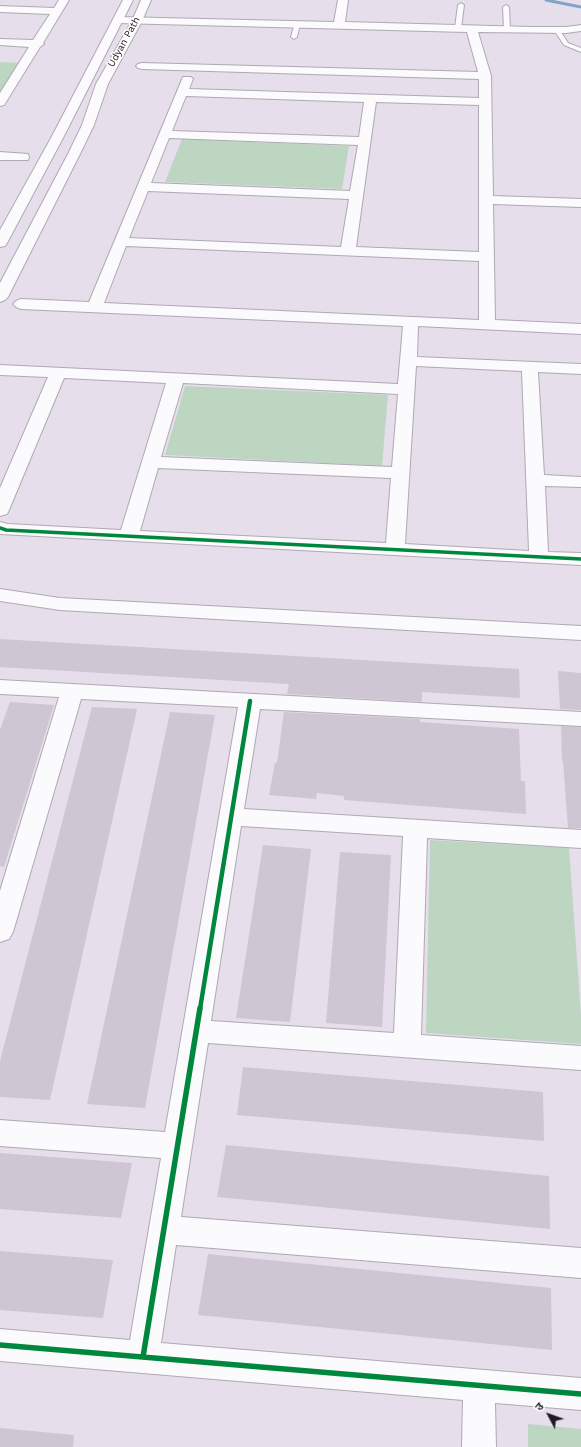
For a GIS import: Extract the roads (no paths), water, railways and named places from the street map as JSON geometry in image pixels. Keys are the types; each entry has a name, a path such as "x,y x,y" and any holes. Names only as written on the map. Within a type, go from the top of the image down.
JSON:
{"street":[{"path":"0,102 38,44 56,11 64,0"},
{"name":"Udyan Path","path":"0,243 57,138 128,0"},
{"name":"Udyan Path","path":"0,297 88,125 102,84 137,21 146,0"},
{"path":"339,25 343,0"},
{"path":"0,9 56,11"},
{"path":"118,20 507,30 558,30 581,28"},
{"path":"465,28 485,76 487,325"},
{"path":"0,42 38,44"},
{"path":"142,66 485,76"},
{"path":"94,308 192,67"},
{"path":"182,92 485,102"},
{"path":"348,251 371,98"},
{"path":"164,134 364,141"},
{"path":"0,156 23,157"},
{"path":"143,187 357,195"},
{"path":"486,200 581,203"},
{"path":"121,242 486,257"},
{"path":"21,304 581,329"},
{"path":"395,549 411,322"},
{"path":"408,361 581,369"},
{"path":"530,367 539,556"},
{"path":"0,370 406,389"},
{"path":"0,510 58,373"},
{"path":"129,535 176,378"},
{"path":"151,462 400,474"},
{"path":"535,480 581,482"},
{"path":"0,528 6,530 129,535 581,559"},
{"path":"0,595 60,604 581,633"},
{"path":"0,608 60,604"},
{"path":"0,687 581,719"},
{"path":"0,932 72,691"},
{"path":"143,1357 250,701"},
{"path":"231,817 581,839"},
{"path":"407,1046 415,829"},
{"path":"197,1031 581,1058"},
{"path":"0,1133 178,1146"},
{"path":"164,1230 581,1262"},
{"path":"0,1345 581,1394"},
{"path":"479,1386 479,1447"}],"lane":[{"path":"461,5 465,28"},
{"path":"506,7 507,30"},
{"path":"294,37 297,24"},
{"path":"558,30 566,44 581,50"}],"waterway":[{"path":"546,0 581,7"}]}
